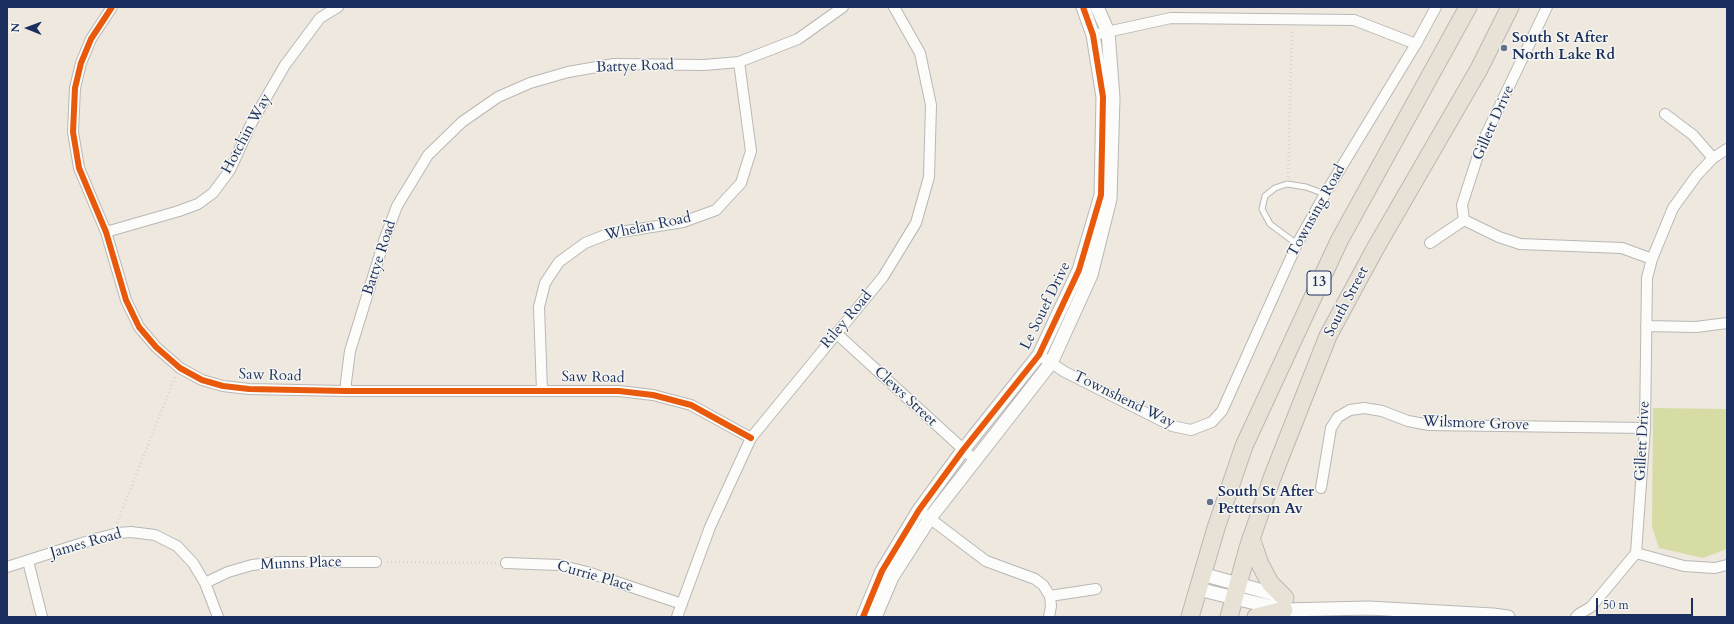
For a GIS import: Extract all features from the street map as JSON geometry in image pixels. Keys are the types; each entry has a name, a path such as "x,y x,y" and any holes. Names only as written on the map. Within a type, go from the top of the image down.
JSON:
{"highway":[{"name":"South Street","path":"1190,617 1244,446 1339,241 1468,7"},
{"name":"South Street","path":"1229,617 1252,538 1282,451 1328,336 1374,249 1479,69 1510,7"},
{"path":"1252,538 1260,564 1270,584 1285,604 1256,617"}],"street":[{"name":"Saw Road","path":"112,7 91,39 81,63 75,88 73,132 79,168 106,232 126,300 139,327 156,347 180,368 202,380 223,386 249,389 346,391 619,391 653,395 691,405 751,438"},
{"name":"Hotchin Way","path":"106,232 179,211 198,204 213,193 230,170 252,122 285,65 320,18 338,7"},
{"name":"Battye Road","path":"346,391 350,352 385,238 397,206 428,155 462,122 498,97 530,82 568,72 614,64 704,65 739,62 798,39 842,7"},
{"name":"Riley Road","path":"677,617 710,527 751,438 883,277 916,223 930,177 931,105 920,53 894,7"},
{"name":"Le Souef Drive","path":"863,617 882,571 919,510 963,450 1040,354 1079,270 1101,195 1103,97 1093,35 1083,7"},
{"name":"Le Souef Drive","path":"875,617 892,576 930,518 1051,363 1092,275 1110,199 1113,98 1108,32 1098,7"},
{"name":"Townsing Road","path":"1212,422 1222,411 1297,244 1325,194 1416,44 1436,7"},
{"name":"Gillett Drive","path":"1464,220 1462,205 1482,143 1547,7"},
{"path":"1093,35 1171,18 1354,20 1416,44"},
{"name":"Whelan Road","path":"542,391 540,307 546,283 559,262 585,243 608,234 683,222 716,210 741,183 751,150 739,62"},
{"path":"1665,114 1693,135 1713,158"},
{"name":"Gillett Drive","path":"1636,553 1644,428 1647,278 1652,259 1674,208 1697,175 1713,158 1727,149"},
{"path":"1430,243 1464,220 1499,237 1520,244 1622,248 1652,259"},
{"path":"1646,326 1696,327 1727,323"},
{"name":"Clews Street","path":"836,333 975,460"},
{"name":"Townshend Way","path":"1040,354 1065,372 1172,426 1191,430 1212,422"},
{"name":"Wilsmore Grove","path":"1321,488 1331,428 1338,417 1350,410 1364,408 1382,411 1408,420 1429,424 1644,428"},
{"path":"919,510 986,561 1035,579 1043,585 1050,596 1051,606 1049,617"},
{"name":"James Road","path":"7,567 118,533 131,532 155,535 177,546 193,563 205,583 218,617"},
{"path":"1576,617 1591,607 1636,553 1684,566 1716,568 1727,565"},
{"path":"28,561 42,617"},
{"name":"Munns Place","path":"205,583 234,570 252,565 278,562 376,562"},
{"name":"Currie Place","path":"506,563 560,565 587,572 682,604"},
{"path":"1200,582 1307,609 1369,608 1508,617"},
{"path":"1050,596 1096,589"},
{"path":"1588,617 1591,607"}],"lane":[{"path":"1297,244 1270,224 1262,209 1265,196 1274,188 1288,184 1306,187 1325,194"}],"path":[{"path":"1288,184 1292,19"},
{"path":"118,533 118,517 168,390 180,368"},
{"path":"376,562 506,563"}],"green space":[{"path":"1653,408 1727,409 1727,549 1703,558 1659,548 1652,527"}],"cycle path":[{"path":"112,7 91,39 81,63 75,88 73,132 79,168 106,232 126,300 139,327 156,347 180,368 202,380 223,386 249,389 346,391 619,391 653,395 691,405 751,438"},
{"path":"863,617 882,571 919,510 963,450 1039,355 1079,270 1101,195 1103,97 1093,35 1083,7"}],"place":[{"name":"South St After North Lake Rd","path":"1504,48"},
{"name":"South St After Petterson Av","path":"1210,502"}]}
